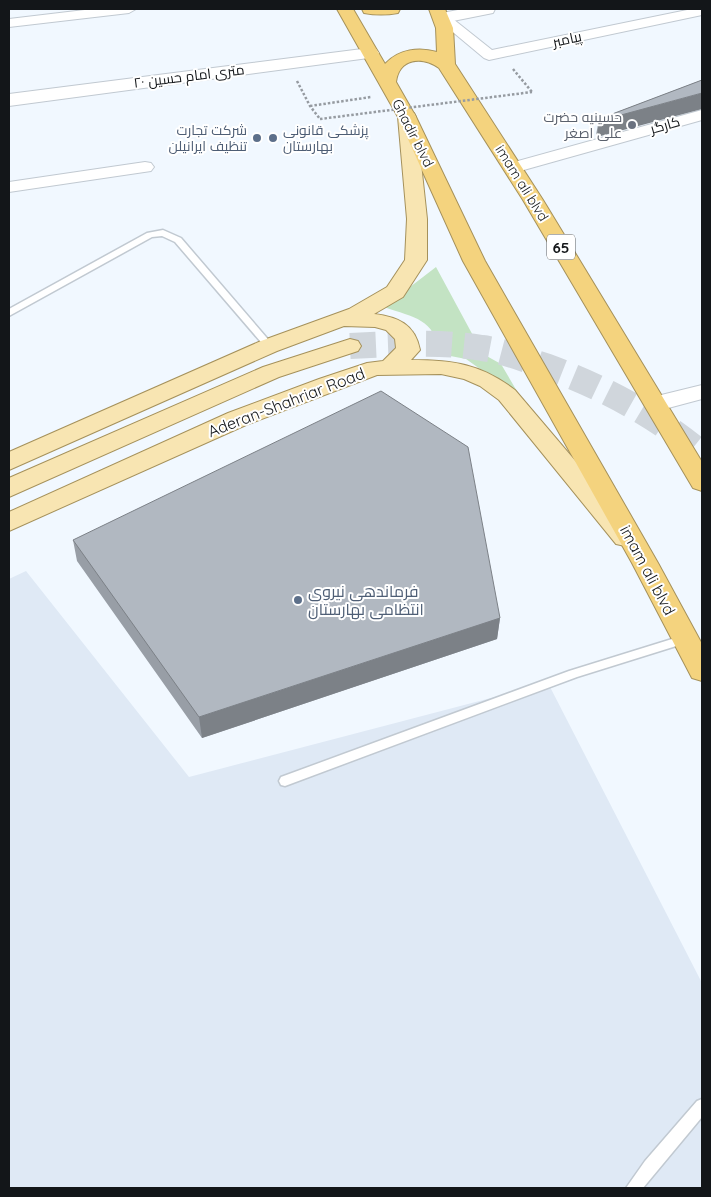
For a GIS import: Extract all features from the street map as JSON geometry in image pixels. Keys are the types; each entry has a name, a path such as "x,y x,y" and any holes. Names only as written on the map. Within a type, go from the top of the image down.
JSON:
{"highway":[{"name":"Ghadir blvd","path":"345,9 407,117 474,260"},
{"path":"370,9 392,9"},
{"path":"391,89 387,74 390,68 406,58 431,56 446,64 446,40 440,13"},
{"name":"imam ali blvd","path":"446,64 660,408 702,482"},
{"name":"imam ali blvd","path":"474,260 645,563 702,670"}],"main road":[{"path":"9,462 269,346 357,314 395,292 416,260 417,218 407,117"},
{"path":"340,320 380,321 394,324 408,341 408,350 390,367"},
{"path":"9,488 271,372 350,346"},
{"name":"Aderan-Shahriar Road","path":"9,522 237,419 327,384 375,368 441,367 471,373 488,381 506,395 553,448 645,563"}],"street":[{"path":"9,23 129,9"},
{"path":"440,13 487,9"},
{"name":"پیامبر","path":"440,13 489,55 702,11"},
{"name":"۲۰ متری امام حسین","path":"9,100 370,53"},
{"name":"کارگر","path":"512,168 702,115"},
{"path":"9,187 145,167"},
{"path":"660,408 702,392"},
{"path":"660,408 702,404"}],"lane":[{"path":"9,313 150,235 163,233 178,240 269,346"},
{"path":"285,781 572,674 685,639"},
{"path":"634,1188 650,1166 702,1106"}],"path":[{"path":"288,64 310,106 320,119 532,92 514,70"},
{"path":"310,106 391,89"}],"shaded area":[{"path":"26,571 189,777 548,683 702,983 702,1188 9,1188 9,579"}],"green space":[{"path":"436,267 483,354 501,364 521,398 466,359 440,354 433,333 421,321 384,307"}],"building":[{"path":"702,80 702,93 599,121 599,119"},
{"name":"فرماندهی نیروی انتظامی بهارستان","path":"381,391 468,447 500,618 199,717 73,540"}],"tunnel":[{"path":"350,346 449,344 507,353 569,375 609,393 648,415 702,454"}],"place":[{"name":"حسینیه حضرت علی اصغر","path":"632,125"},
{"name":"شرکت تجارت تنظیف ایرانیلن","path":"257,138"},
{"name":"پزشکی قانونی بهارستان","path":"273,138"},
{"name":"فرماندهی نیروی انتظامی بهارستان","path":"298,600"}]}
